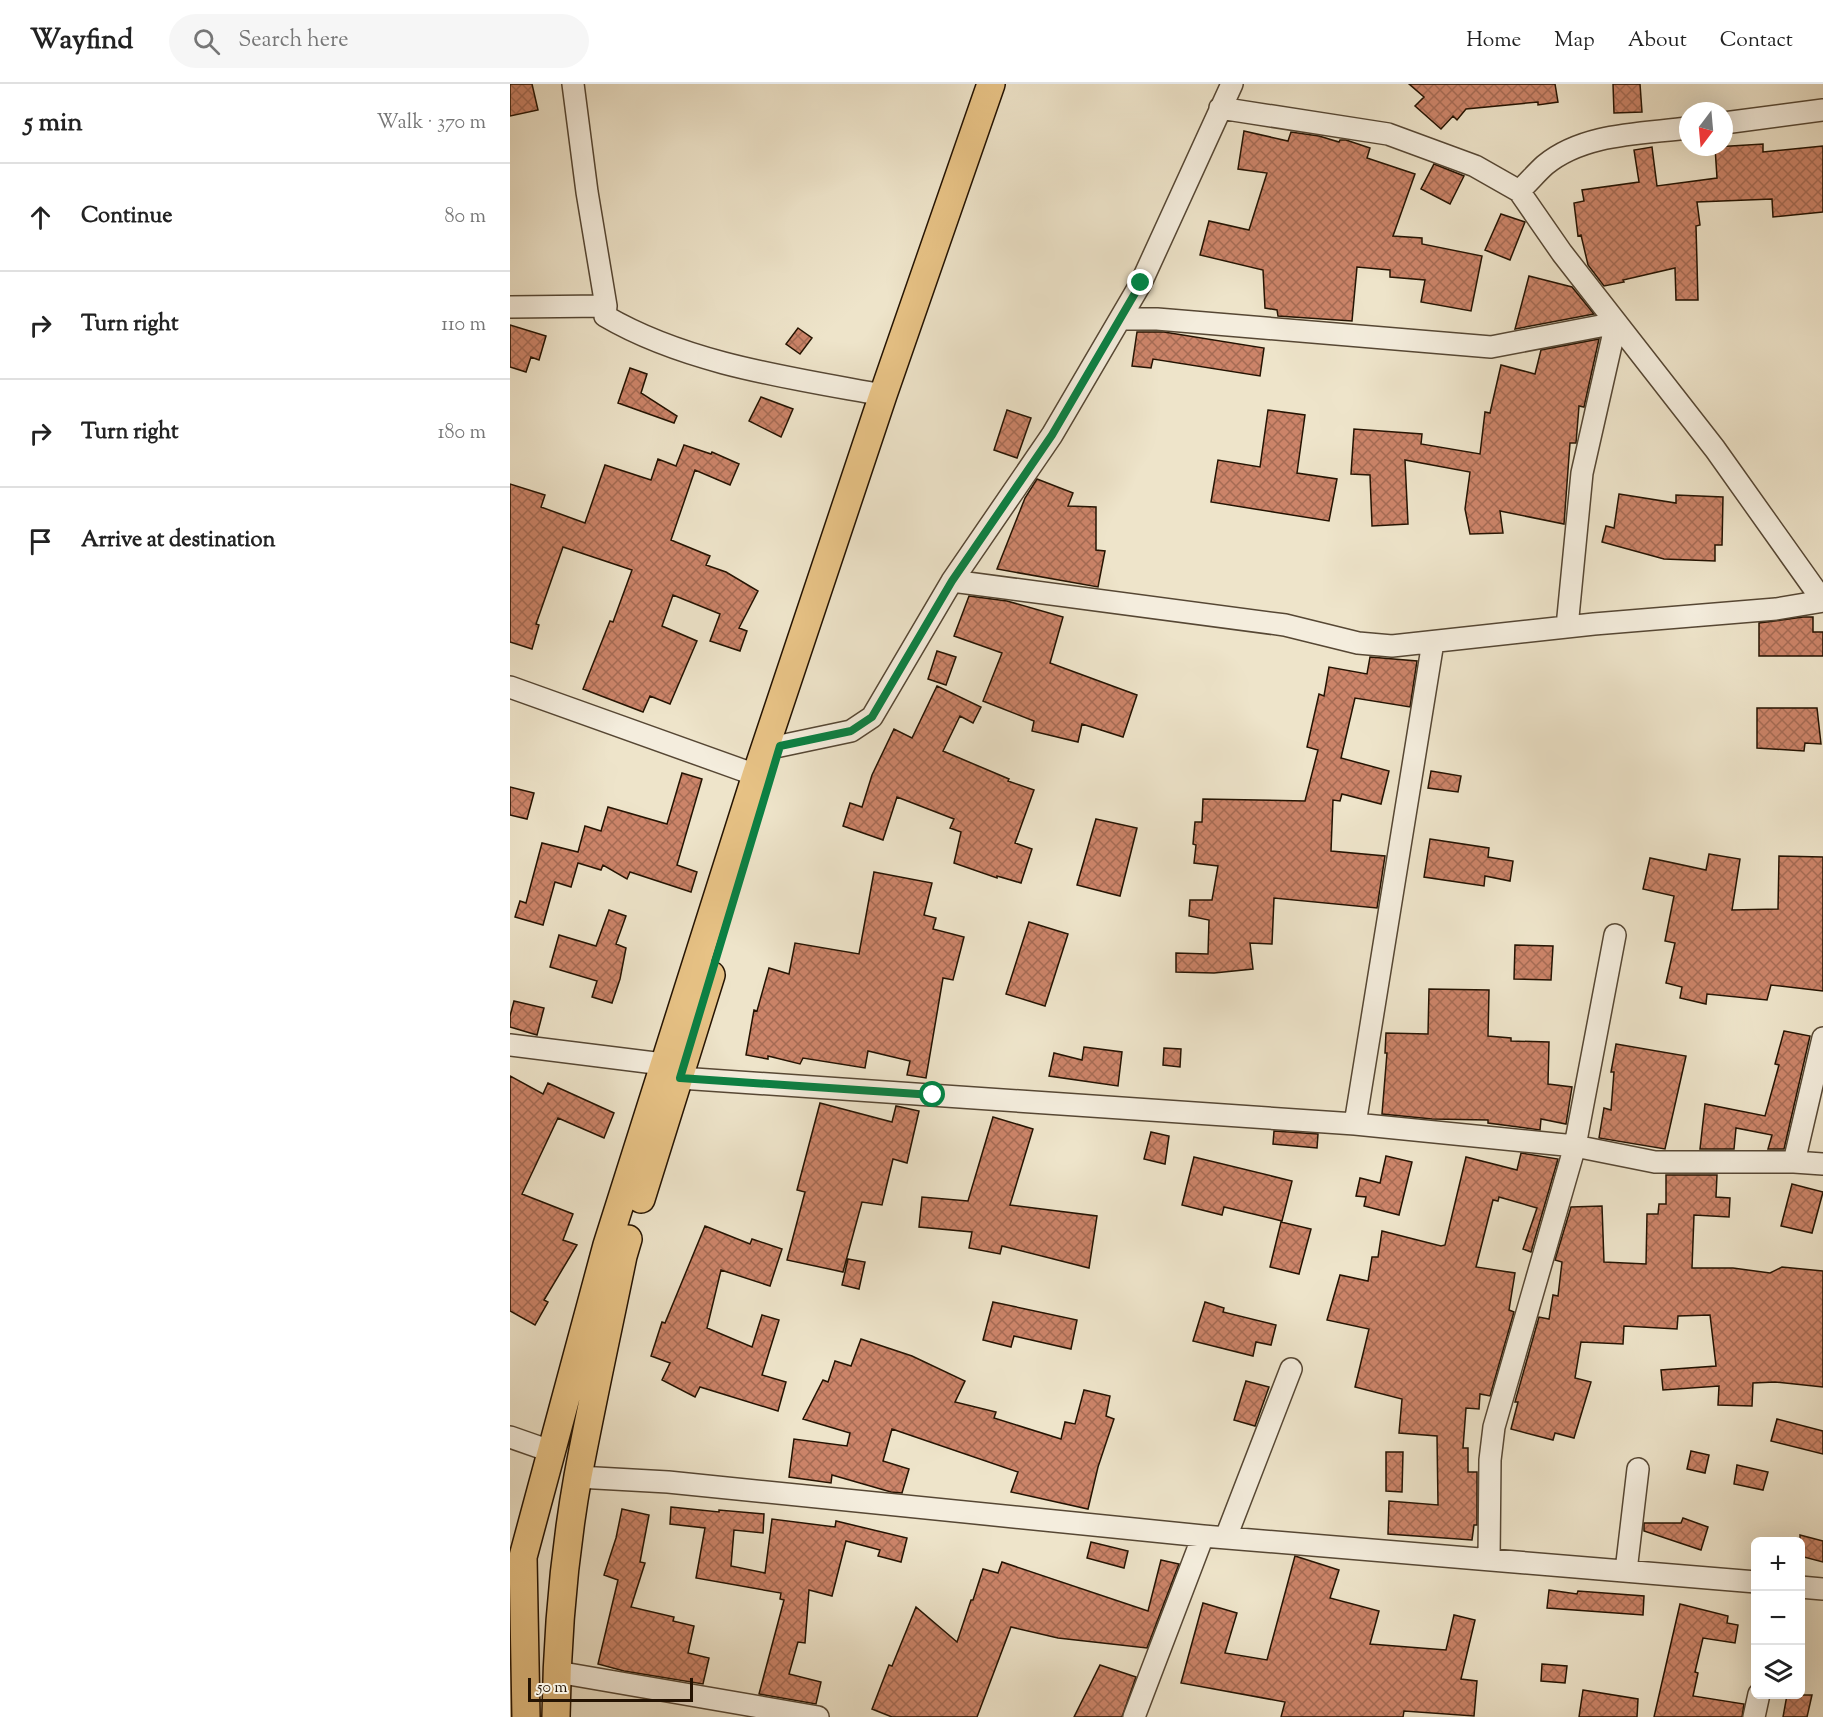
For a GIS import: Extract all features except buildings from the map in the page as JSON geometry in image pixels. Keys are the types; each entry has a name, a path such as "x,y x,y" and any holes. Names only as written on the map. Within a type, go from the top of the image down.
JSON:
{"main road":[{"path":"526,1717 516,1560 552,1452 607,1245 671,1071 780,746 991,84"},
{"path":"556,1717 557,1672 567,1551 578,1477 623,1256 671,1071 756,775 883,395 915,327 1008,84"}],"street":[{"path":"573,84 587,192 606,306 605,316 634,333 743,369 883,395"},
{"path":"780,746 851,731 872,717 952,581 1052,435 1141,283 1232,84"},
{"path":"952,581 1285,625 1358,643 1392,646 1567,627 1776,609 1823,601 1715,449 1562,253 1519,191 1475,166 1388,135 1220,108"},
{"path":"1733,122 1823,110"},
{"path":"1519,191 1546,164 1576,147 1607,139 1679,129"},
{"path":"510,308 606,306"},
{"path":"1120,319 1157,319 1491,347 1616,323"},
{"path":"1567,627 1582,473 1616,323"},
{"path":"1355,1124 1434,642"},
{"path":"510,687 756,775"},
{"path":"1490,1559 1490,1460 1494,1427 1575,1146 1616,935"},
{"path":"1794,1162 1823,1038"},
{"path":"510,1045 671,1071 1355,1124 1575,1146 1655,1162 1823,1164"},
{"path":"1226,1537 1290,1369"},
{"path":"510,1437 552,1452"},
{"path":"1626,1571 1638,1469"},
{"path":"578,1477 668,1482 1203,1536 1751,1582"},
{"path":"1134,1717 1203,1536"},
{"path":"1805,1587 1823,1589"},
{"path":"557,1672 818,1717"},
{"path":"1754,1717 1758,1699"}],"route":[{"path":"933,1095 680,1078 780,746 851,731 872,717 952,581 1052,435 1141,283"}]}
